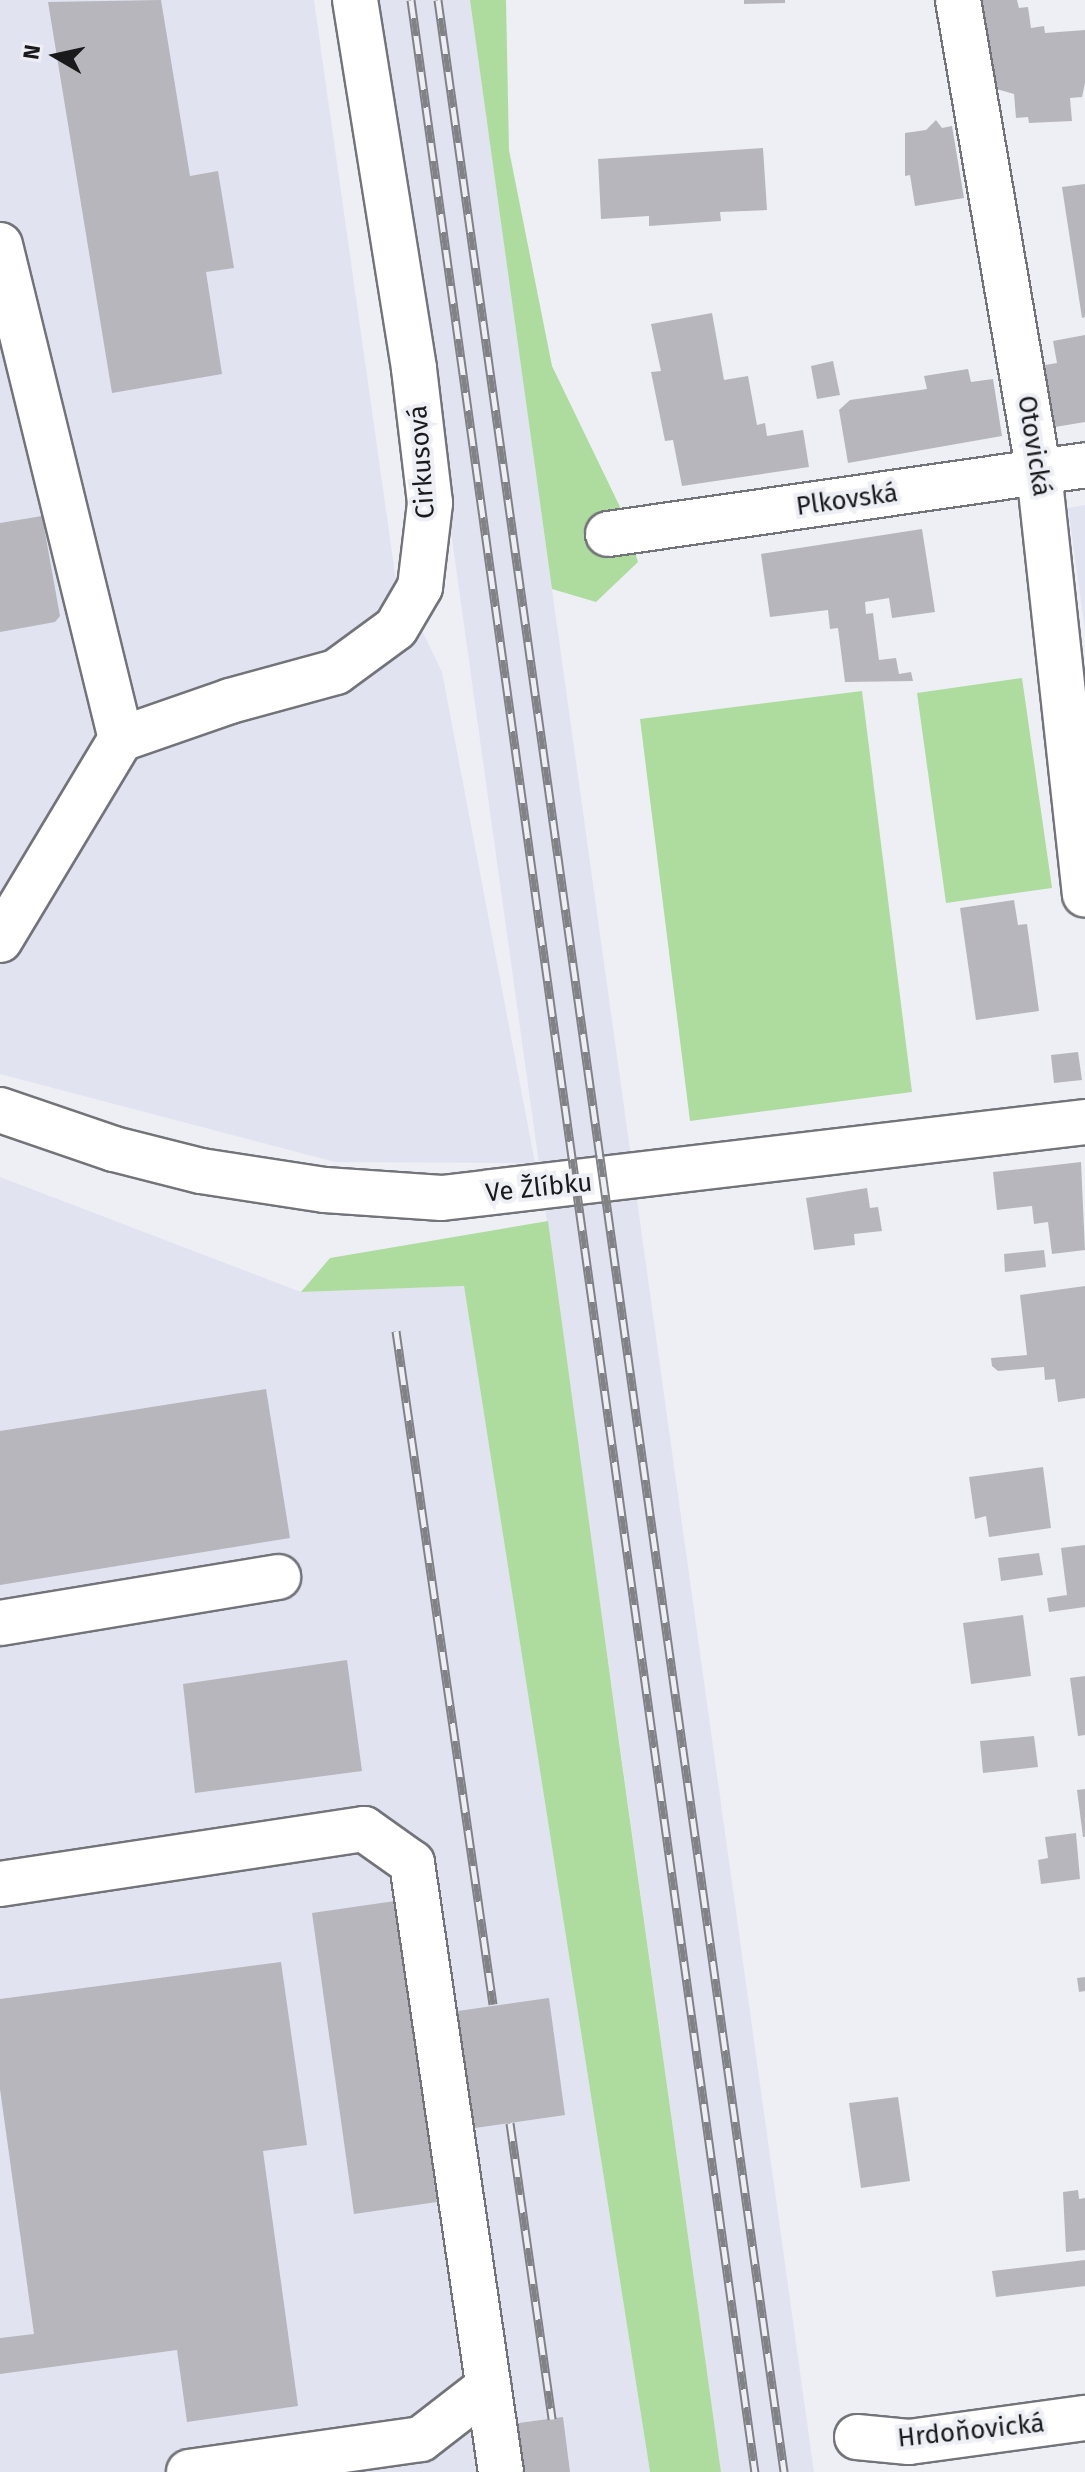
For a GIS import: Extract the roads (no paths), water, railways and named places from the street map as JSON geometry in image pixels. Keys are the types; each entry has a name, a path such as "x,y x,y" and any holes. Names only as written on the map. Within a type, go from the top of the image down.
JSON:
{"street":[{"name":"Cirkusová","path":"121,739 230,701 336,672 396,628 420,587 430,503 414,368 355,0"},
{"name":"Otovická","path":"958,0 1039,472 1085,895"},
{"path":"0,245 121,739 0,940"},
{"name":"Plkovská","path":"608,534 1085,465"},
{"name":"Ve Žlíbku","path":"0,1110 114,1149 201,1171 325,1190 442,1198 1085,1122"},
{"path":"0,1623 278,1577"},
{"path":"0,1884 364,1829 412,1863 501,2472"},
{"path":"189,2472 421,2439 488,2387"},
{"name":"Hrdoňovická","path":"857,2437 909,2442 1085,2418"}],"railway":[{"path":"411,0 755,2472"},
{"path":"438,0 784,2472"},
{"path":"396,1331 493,2004"},
{"path":"510,2123 552,2419"}]}
